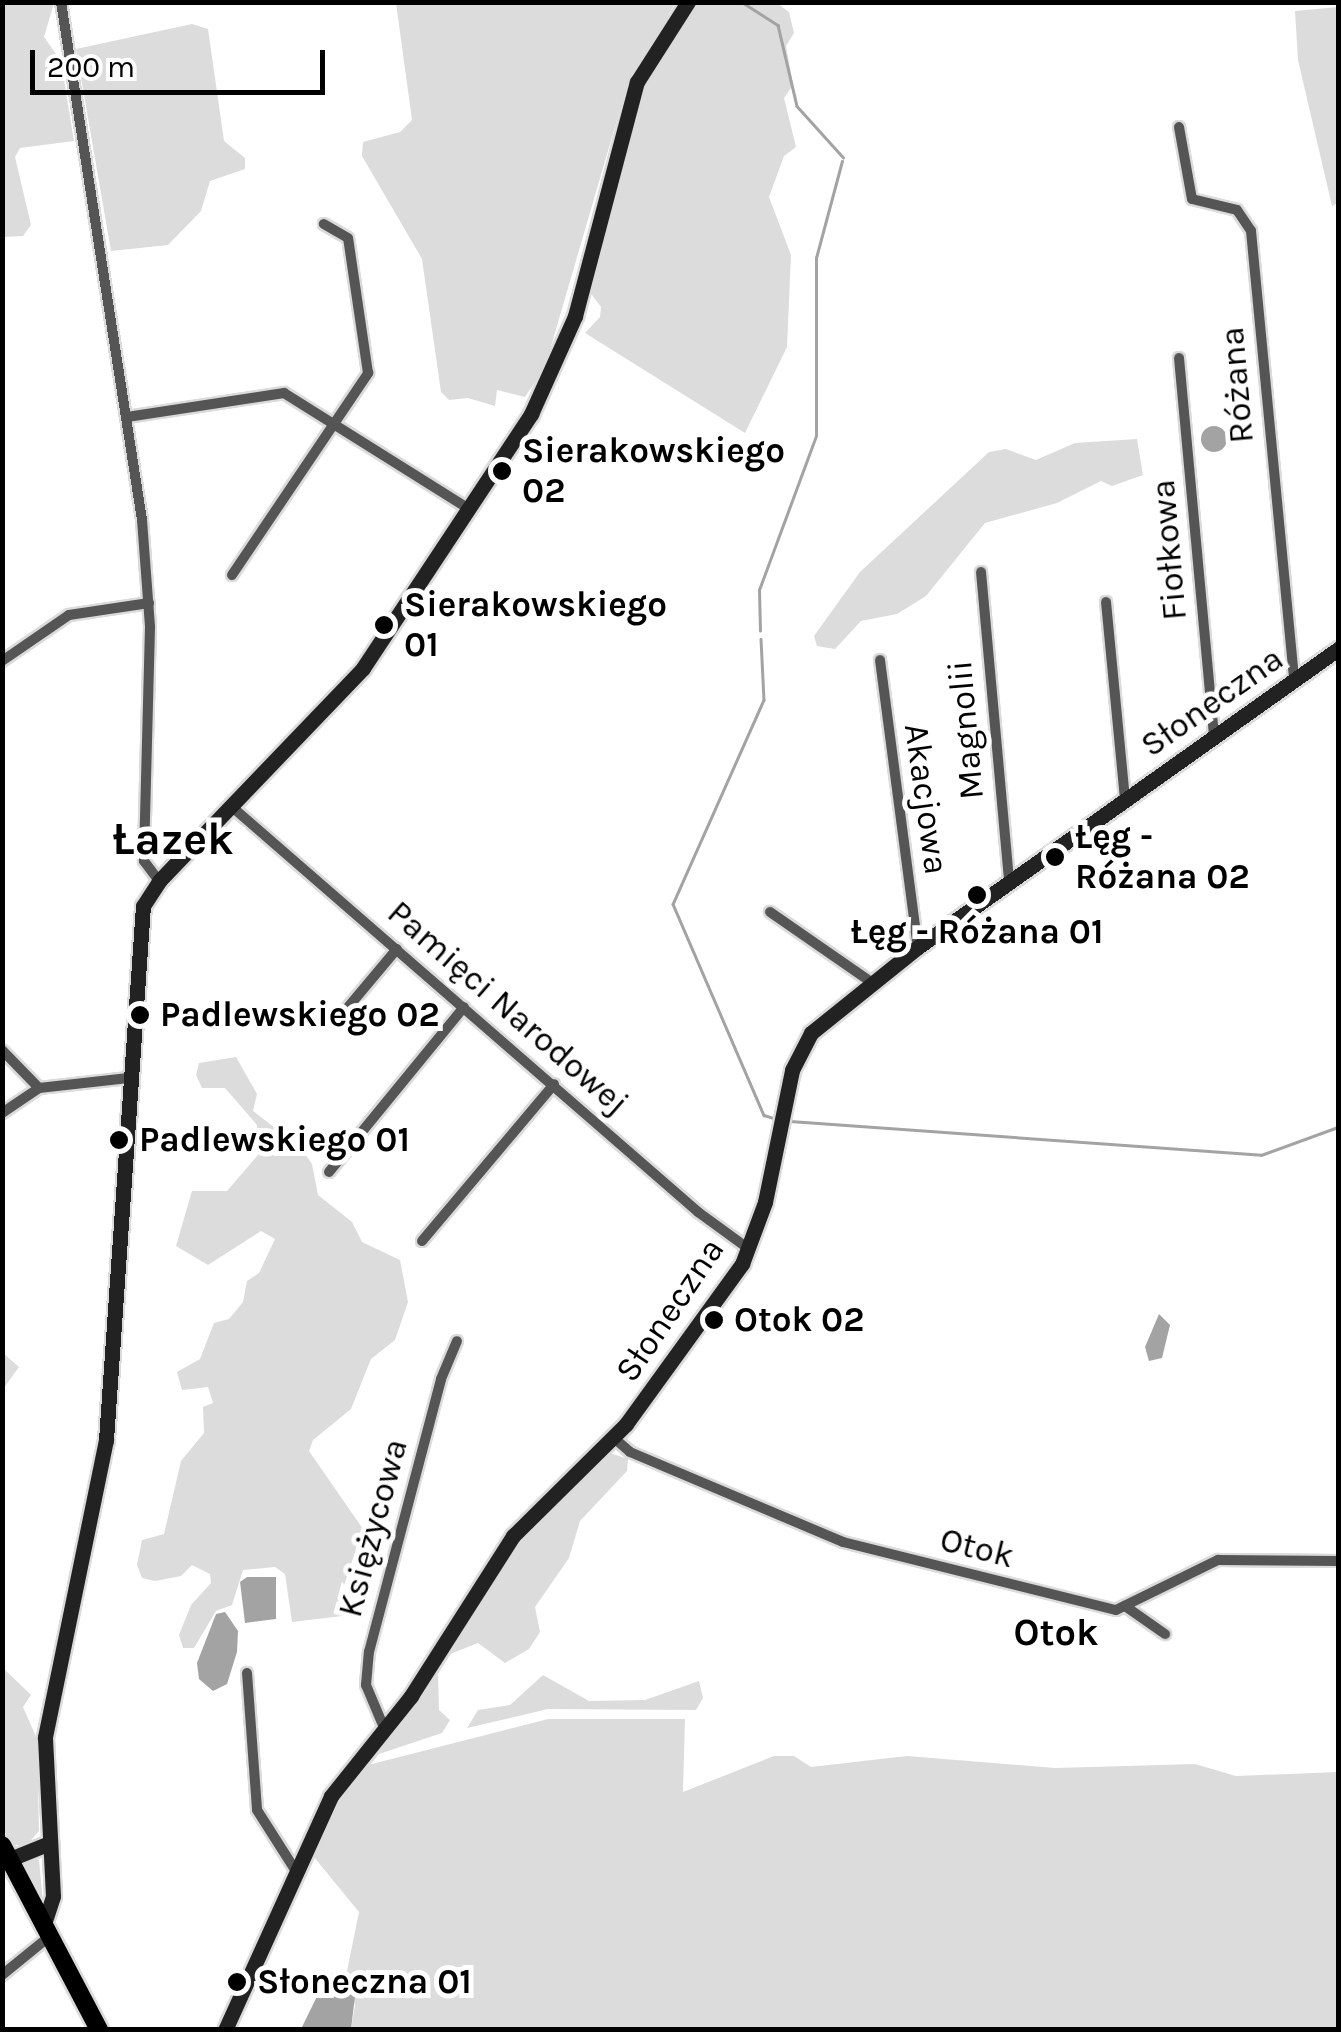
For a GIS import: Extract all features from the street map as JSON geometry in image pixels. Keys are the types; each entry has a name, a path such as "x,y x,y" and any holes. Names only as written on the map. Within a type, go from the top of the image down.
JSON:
{"main road":[{"path":"6,1852 99,2030"}],"street":[{"path":"61,2 127,417 149,603 144,861 159,880"},
{"path":"2,1974 47,1930 53,1896 47,1844 48,1717 107,1428 140,922 159,880 363,668 550,379 575,316 630,100 650,56 688,2"},
{"name":"Różana","path":"1179,127 1192,199 1237,210 1251,230 1294,680"},
{"path":"232,576 366,380 369,360 348,238 324,224"},
{"name":"Fiołkowa","path":"1179,358 1214,738"},
{"path":"127,417 277,392 338,425 469,509"},
{"name":"Magnolii","path":"981,572 1009,882"},
{"path":"1106,602 1125,801"},
{"path":"2,661 62,618 149,603"},
{"name":"Słoneczna","path":"225,2030 294,1868 331,1796 385,1730 522,1525 614,1438 680,1356 750,1249 795,1062 826,1016 1338,649"},
{"name":"Akacjowa","path":"880,660 918,947"},
{"name":"Pamięci Narodowej","path":"232,806 718,1229 750,1249"},
{"path":"770,912 871,982"},
{"path":"338,1018 396,948"},
{"path":"329,1172 464,1007"},
{"path":"2,1050 39,1088"},
{"path":"2,1113 39,1088 128,1078"},
{"path":"422,1241 554,1084"},
{"name":"Księżycowa","path":"385,1730 366,1684 369,1652 440,1379 457,1341"},
{"name":"Otok","path":"614,1438 630,1452 843,1542 1116,1610 1125,1606"},
{"path":"1165,1634 1125,1606 1227,1558 1338,1561"},
{"path":"247,1673 257,1810 294,1868"},
{"path":"6,1852 47,1844"}],"shaded area":[{"path":"3,2 54,3 44,37 61,61 74,141 20,148 15,157 31,225 23,236 3,237"},
{"path":"396,3 675,3 624,96 545,367 525,397 497,390 495,406 468,398 449,400 441,392 422,259 362,156 363,142 400,132 412,120"},
{"path":"695,3 777,3 789,12 794,33 786,46 793,85 784,98 796,147 784,156 769,197 791,255 787,347 745,433 585,333 600,317 601,307 589,291 642,86"},
{"path":"1338,7 1338,203 1332,206 1298,60 1295,11"},
{"path":"192,24 208,29 224,141 245,158 245,169 210,181 201,211 168,245 111,251 76,49"},
{"path":"1214,426 1223,430 1227,439 1223,448 1214,452 1205,448 1201,439 1205,430"},
{"path":"1137,439 1143,475 1112,486 1101,481 1057,503 985,523 926,596 897,614 861,621 835,649 817,646 814,636 860,572 989,452 1006,449 1036,460 1075,443"},
{"path":"236,1057 257,1094 253,1111 301,1148 312,1164 318,1195 352,1222 362,1242 400,1260 408,1302 395,1340 371,1359 351,1409 313,1440 309,1451 363,1529 338,1603 342,1616 292,1622 285,1574 275,1567 243,1570 232,1605 216,1611 194,1648 183,1648 179,1635 191,1605 211,1583 210,1574 192,1565 181,1576 155,1581 142,1578 137,1565 142,1540 164,1534 181,1461 204,1433 203,1407 213,1403 208,1387 182,1390 177,1372 200,1359 214,1323 229,1319 243,1302 247,1281 259,1273 275,1239 261,1231 208,1265 176,1246 192,1191 227,1191 258,1155 257,1125 225,1088 202,1088 196,1075 199,1063"},
{"path":"1159,1314 1170,1325 1162,1358 1149,1361 1145,1347"},
{"path":"3,1353 19,1367 3,1389"},
{"path":"610,1453 628,1459 627,1471 580,1521 569,1558 535,1607 540,1632 529,1649 505,1663 478,1643 445,1656 534,1522"},
{"path":"247,1577 276,1577 276,1619 245,1623 240,1582"},
{"path":"225,1612 238,1631 237,1652 227,1684 213,1691 199,1679 197,1663 216,1614"},
{"path":"2,1667 31,1695 23,1707 37,1739 39,1831 27,1845 15,1845 3,1830"},
{"path":"438,1674 439,1710 450,1720 442,1733 379,1754"},
{"path":"543,1675 589,1701 645,1700 699,1681 703,1698 696,1710 548,1709 467,1728 478,1710 510,1705"},
{"path":"548,1719 685,1719 683,1792 774,1756 794,1756 811,1767 907,1756 1055,1768 1195,1764 1236,1776 1338,1772 1338,2029 351,2029 355,2005 347,1971 359,1912 309,1851 337,1800 368,1765"},
{"path":"28,1860 39,1860 43,1903 23,1870"},
{"path":"341,1970 356,1988 351,2029 301,2029 327,1976"}],"waterway":[{"path":"742,2 778,25 797,106 843,157"},
{"path":"760,631 759,590 816,436 816,258 842,161"},
{"path":"761,639 764,700 673,904 764,1115 773,1118"},
{"path":"790,1121 1261,1155 1338,1127"}],"place":[{"name":"Sierakowskiego 02","path":"502,471"},
{"name":"Sierakowskiego 01","path":"384,625"},
{"name":"Łęg - Różana 02","path":"1055,857"},
{"name":"Łęg - Różana 01","path":"977,895"},
{"name":"Padlewskiego 02","path":"140,1015"},
{"name":"Padlewskiego 01","path":"119,1140"},
{"name":"Otok 02","path":"714,1320"},
{"name":"Słoneczna 01","path":"237,1982"}],"district":[{"name":"Łazek","path":"173,840"},
{"name":"Otok","path":"1056,1633"}]}
